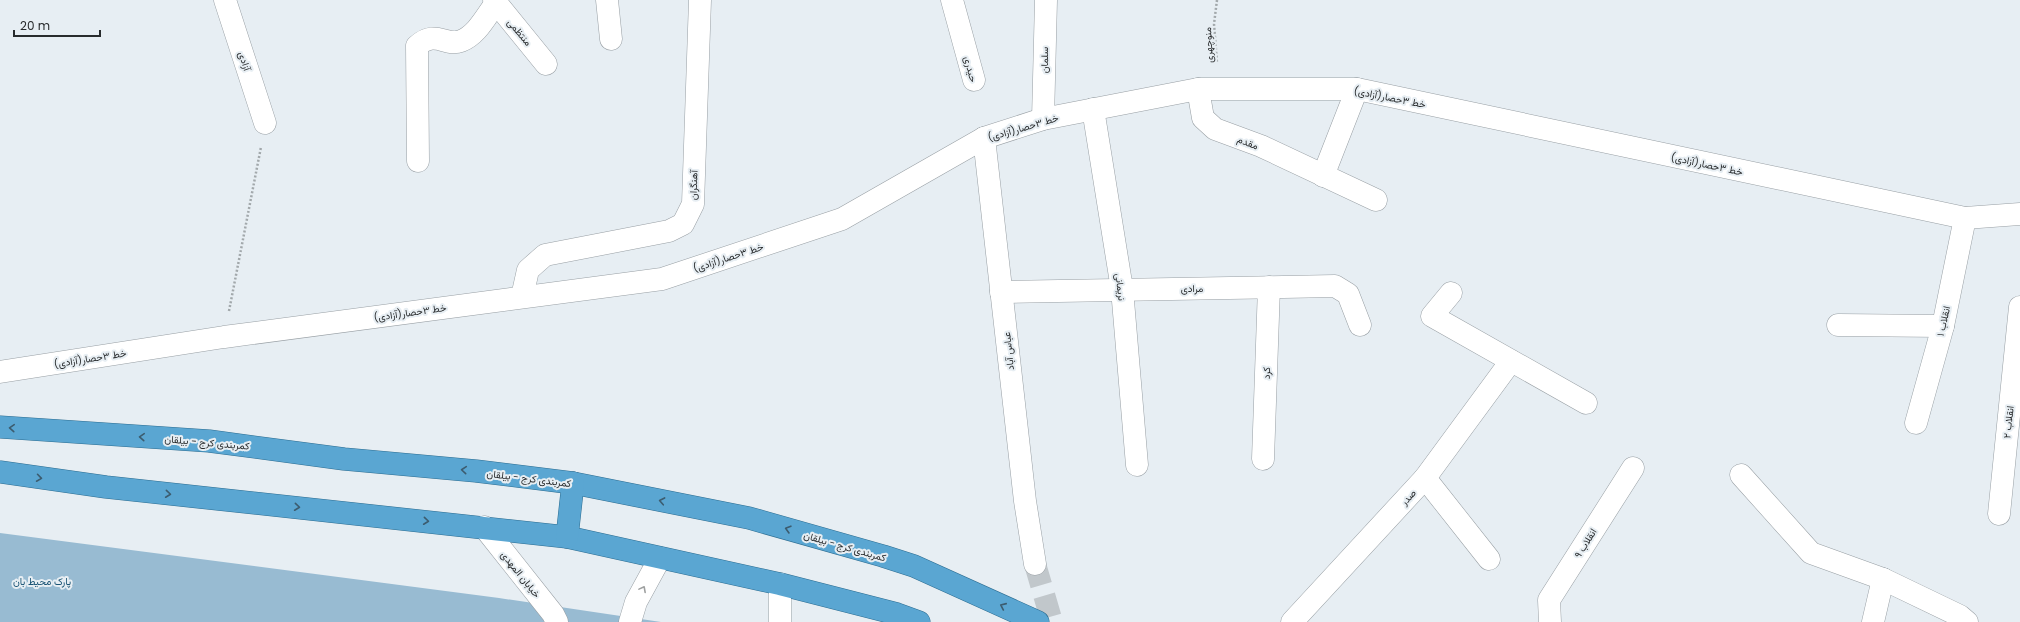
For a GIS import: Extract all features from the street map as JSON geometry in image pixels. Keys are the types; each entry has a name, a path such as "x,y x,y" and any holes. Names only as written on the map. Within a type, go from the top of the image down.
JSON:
{"highway":[{"name":"کمربندی کرج - بیلقان","path":"0,426 209,441 344,459 476,471 572,483 749,518 883,556 914,566 1038,622"},
{"path":"0,472 106,487 567,537 780,584 897,614 919,622"},
{"path":"567,537 572,483"}],"street":[{"name":"آزادی","path":"225,0 265,123"},
{"path":"607,0 611,39"},
{"name":"آهنگران","path":"522,297 528,270 545,255 669,230 683,224 693,204 700,0"},
{"name":"حیدری","path":"952,0 974,80"},
{"name":"سلمان","path":"1043,119 1046,0"},
{"path":"418,161 417,46 424,39 433,38 459,42 468,37 476,31 495,1"},
{"name":"منتظمی","path":"495,1 546,64"},
{"name":"خط ۳حصار(آزادی)","path":"0,372 224,337 662,279 842,219 984,138 1043,119 1208,89 1357,89 1965,218 2020,214"},
{"name":"مقدم","path":"1208,89 1203,118 1215,129 1261,146 1376,200"},
{"path":"1323,176 1357,89"},
{"name":"نریمانی","path":"1093,109 1122,289 1137,465"},
{"name":"عباس آباد","path":"984,138 1024,501 1035,564"},
{"name":"انقلاب ۱","path":"1916,423 1943,326 1965,218"},
{"name":"مرادی","path":"1001,292 1335,286 1348,294 1360,325"},
{"name":"کرد","path":"1263,459 1269,287"},
{"path":"1451,293 1432,316 1586,403"},
{"name":"انقلاب ۲","path":"1999,514 2020,307"},
{"path":"1838,326 1943,326"},
{"name":"صدر","path":"1292,622 1425,478 1511,361"},
{"name":"انقلاب ۹","path":"1550,622 1549,600 1632,468"},
{"path":"1741,475 1811,553 1883,578 1960,616 1967,622"},
{"path":"1425,478 1489,559"},
{"name":"خیابان المهدی","path":"484,527 553,614 556,622"},
{"path":"630,622 636,602 660,558"},
{"path":"1873,622 1883,578"},
{"path":"780,584 780,622"}],"path":[{"name":"منوچهری","path":"1208,89 1217,0"},
{"path":"224,337 265,123"}],"green space":[{"name":"پارک محیط بان","path":"0,533 499,598 661,622 0,622"}],"tunnel":[{"path":"1035,564 1052,622"}]}
